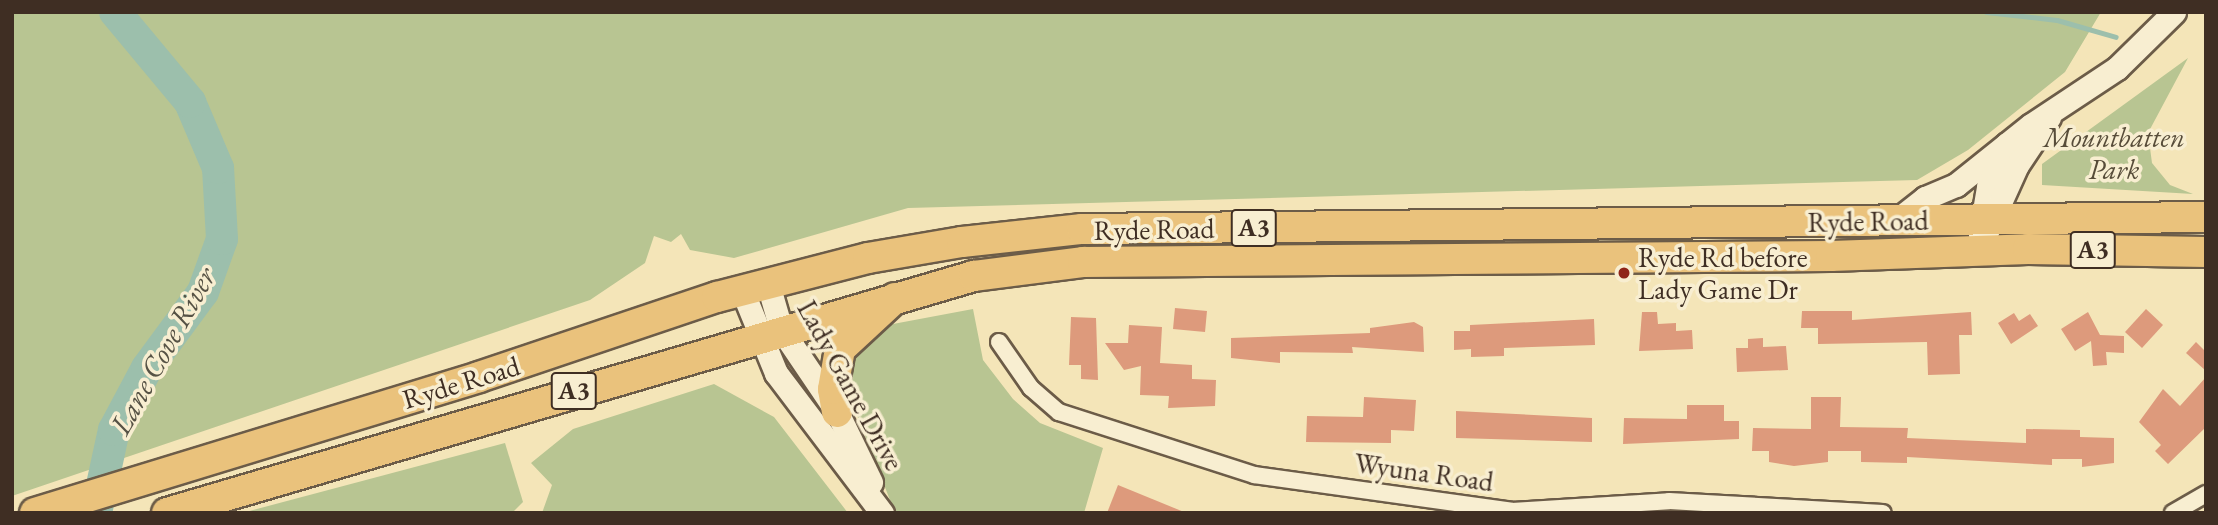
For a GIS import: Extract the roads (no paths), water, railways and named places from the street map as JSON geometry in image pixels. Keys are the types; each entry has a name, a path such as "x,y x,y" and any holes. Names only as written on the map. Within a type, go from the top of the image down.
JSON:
{"highway":[{"name":"Ryde Road","path":"34,513 755,287 908,251 1082,229 2206,217"},
{"name":"Ryde Road","path":"167,513 899,295 974,276 1083,262 1831,257 1979,249 2206,252"},
{"path":"837,412 833,389 840,349 899,295"}],"main road":[{"path":"1896,220 1925,198 1956,185 2007,144 2049,117 2140,49 2174,12"},
{"path":"1990,218 2017,165 2049,117"},
{"path":"1979,249 1990,218 2007,144"},
{"name":"Lady Game Drive","path":"755,287 769,333 776,373 884,513"},
{"name":"Lady Game Drive","path":"769,333 837,412 884,513"}],"street":[{"name":"Wyuna Road","path":"999,342 1031,388 1059,412 1254,475 1512,511 1606,510 1669,501 1883,513"},
{"path":"2173,513 2206,494"}],"waterway":[{"name":"Lane Cove River","path":"96,513 114,430 147,368 203,292 222,239 218,168 190,102 115,12"},
{"path":"1986,12 2057,20 2116,37"}],"place":[{"name":"Ryde Rd before Lady Game Dr","path":"1624,273"}],"park label":[{"name":"Mountbatten Park","path":"2114,153"}]}
